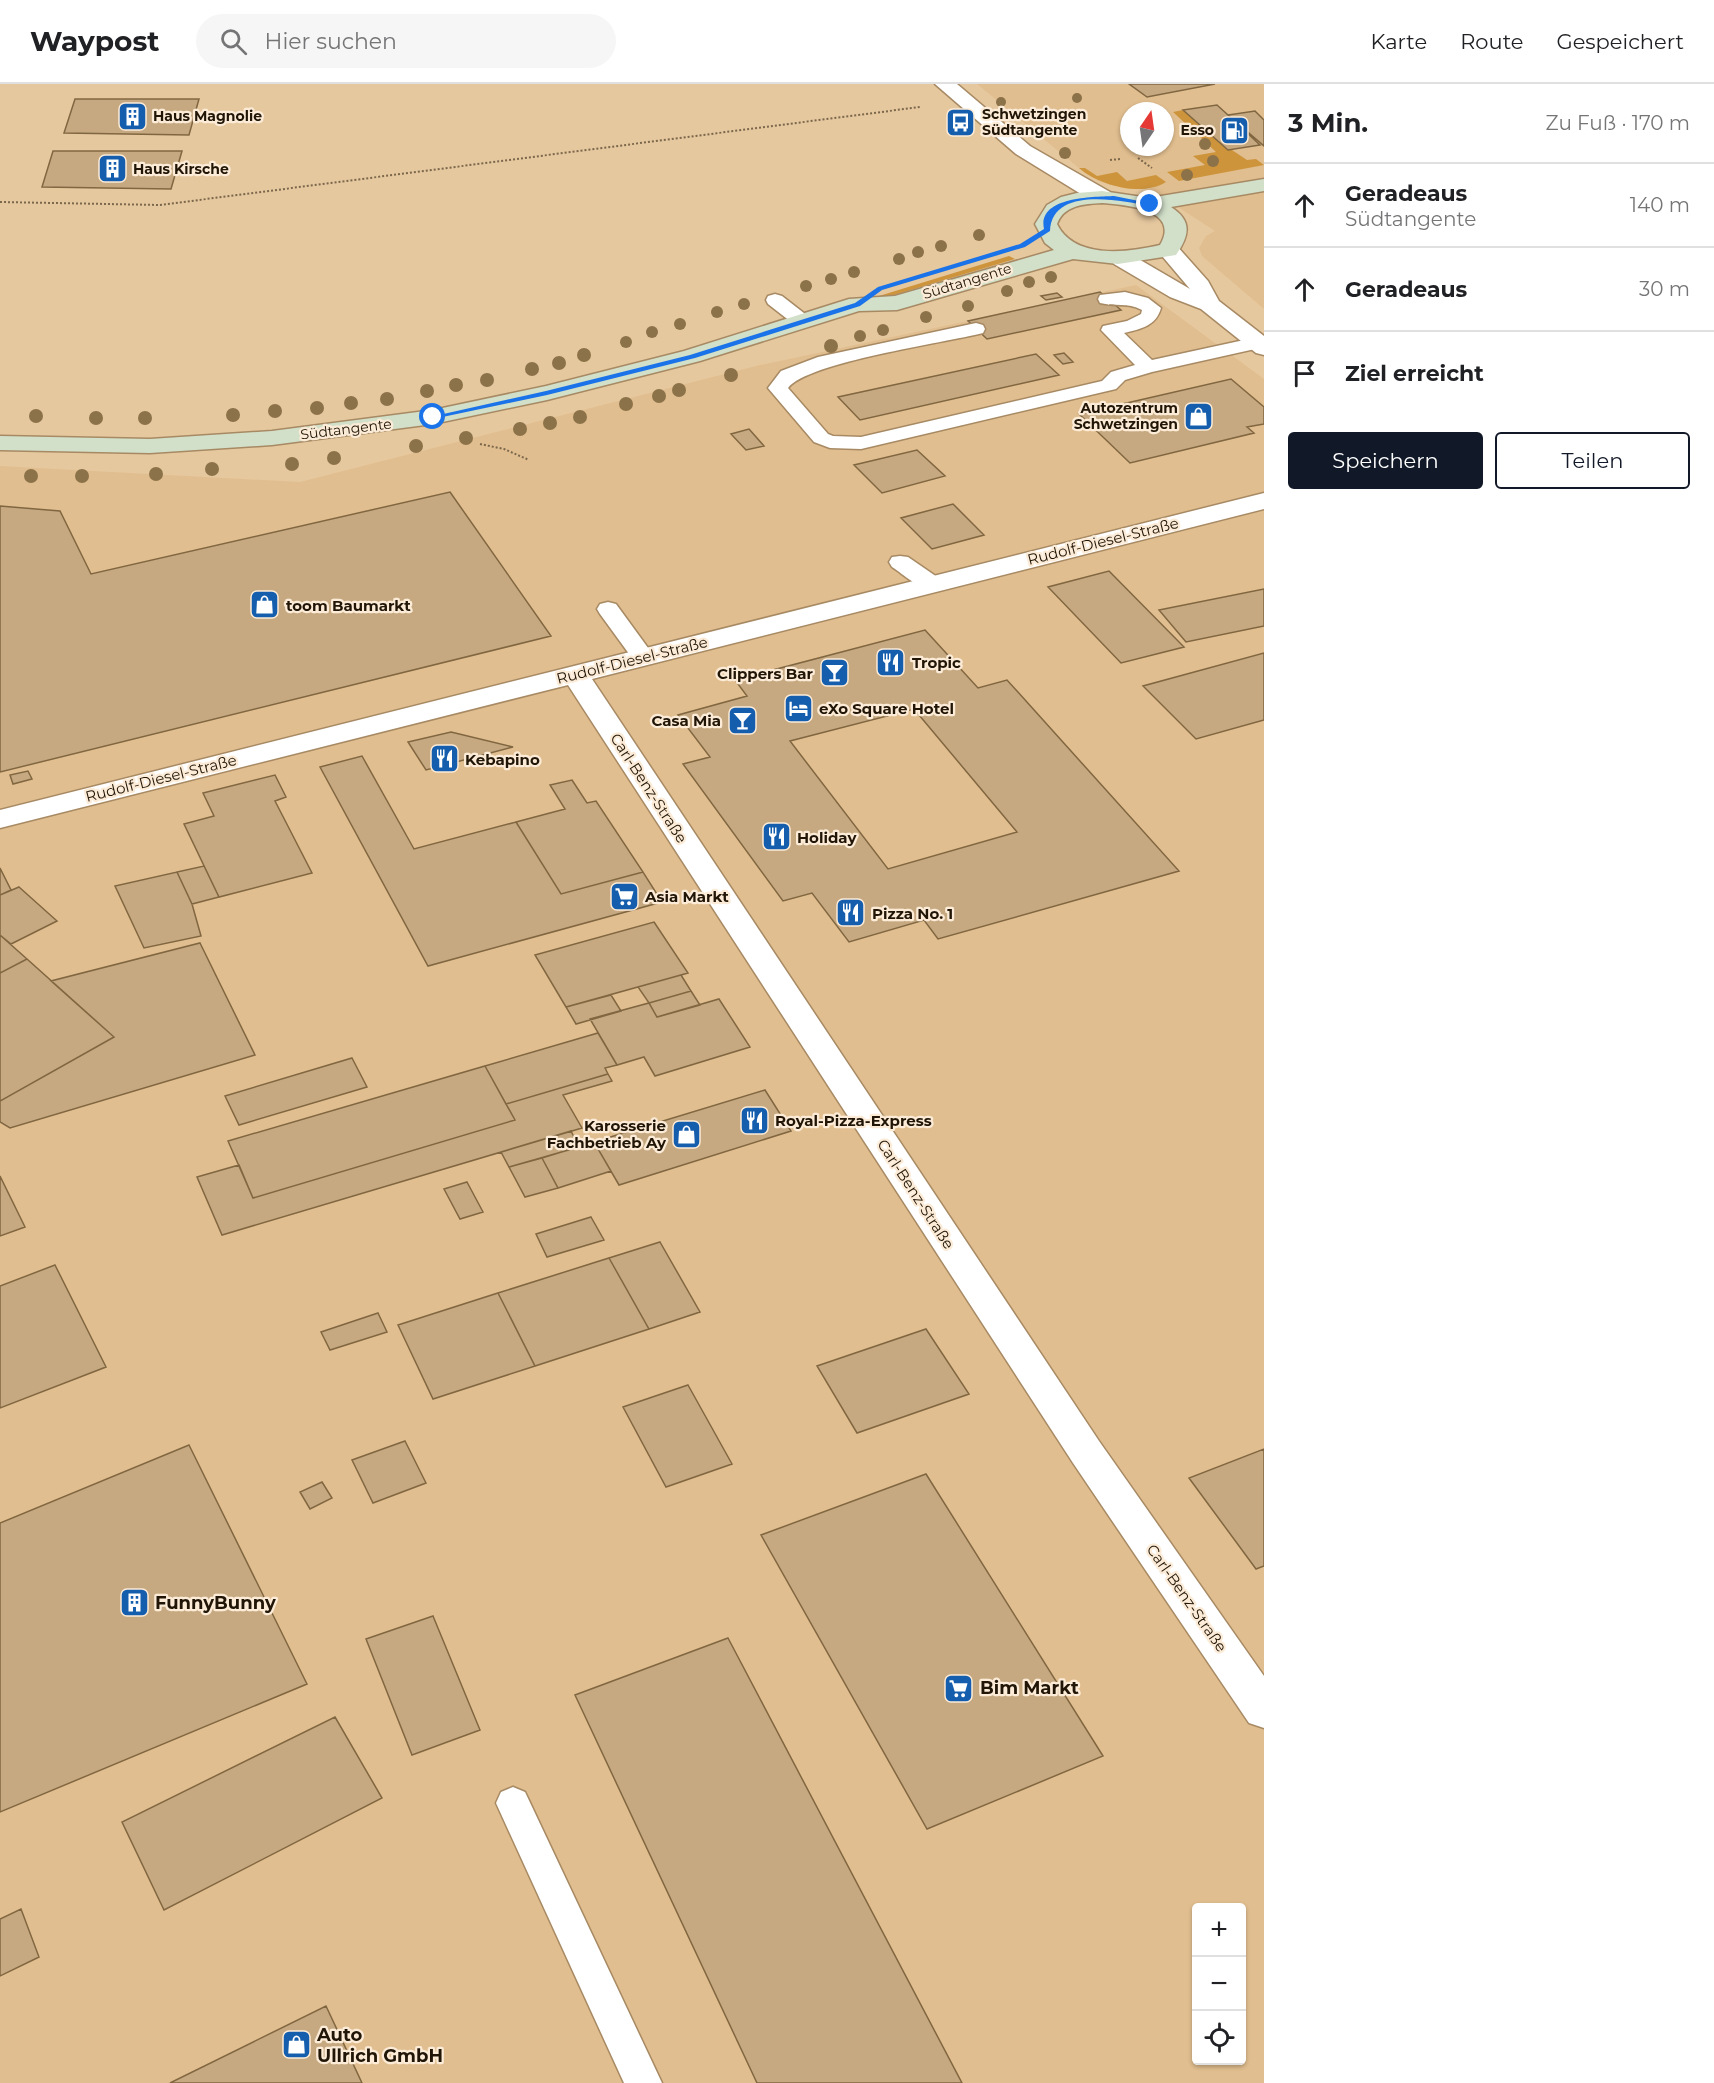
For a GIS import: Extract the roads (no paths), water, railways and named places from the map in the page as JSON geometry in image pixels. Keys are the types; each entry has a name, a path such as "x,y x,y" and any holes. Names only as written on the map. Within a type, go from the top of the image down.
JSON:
{"main road":[{"path":"1193,220 1168,250 1122,259 1098,257 1077,251 1052,238 1048,230 1048,217 1063,204 1077,200 1102,197 1150,204 1195,198 1264,184"},
{"path":"1150,204 1173,218 1193,220 1264,201"},
{"name":"Südtangente","path":"857,304 880,288 1023,245 1048,230"},
{"name":"Südtangente","path":"0,443 150,446 272,438 411,420 547,393 692,356 857,304 897,303 1024,264 1077,251"}],"street":[{"path":"945,84 1023,150 1102,197"},
{"path":"1023,150 1063,204"},
{"path":"1168,250 1200,286 1209,304"},
{"path":"1122,259 1178,292 1209,304 1261,346"},
{"name":"Rudolf-Diesel-Straße","path":"0,819 1264,501"},
{"name":"Carl-Benz-Straße","path":"575,674 1079,1442 1264,1710"}],"lane":[{"path":"1107,299 1123,296 1140,300 1152,308 1149,317 1133,325 1110,330 1148,367"},
{"path":"775,300 802,321"},
{"path":"976,329 825,361 788,375 778,388 821,438 830,442 861,443 1109,385 1118,376 1148,367 1261,346"},
{"path":"900,562 932,584"},
{"path":"608,609 643,657"},
{"path":"513,1803 643,2083"}],"place":[{"name":"Haus Magnolie","path":"132,116"},
{"name":"Schwetzingen Südtangente","path":"961,122"},
{"name":"Esso","path":"1235,130"},
{"name":"Haus Kirsche","path":"112,169"},
{"name":"Autozentrum Schwetzingen","path":"1199,416"},
{"name":"toom Baumarkt","path":"265,605"},
{"name":"Tropic","path":"891,662"},
{"name":"Clippers Bar","path":"834,673"},
{"name":"eXo Square Hotel","path":"798,708"},
{"name":"Casa Mia","path":"742,720"},
{"name":"Kebapino","path":"444,759"},
{"name":"Holiday","path":"776,837"},
{"name":"Asia Markt","path":"624,896"},
{"name":"Pizza No. 1","path":"851,913"},
{"name":"Royal-Pizza-Express","path":"754,1120"},
{"name":"Karosserie Fachbetrieb Ay","path":"687,1134"},
{"name":"FunnyBunny","path":"134,1603"},
{"name":"Bim Markt","path":"959,1688"},
{"name":"Auto Ullrich GmbH","path":"296,2045"}]}
